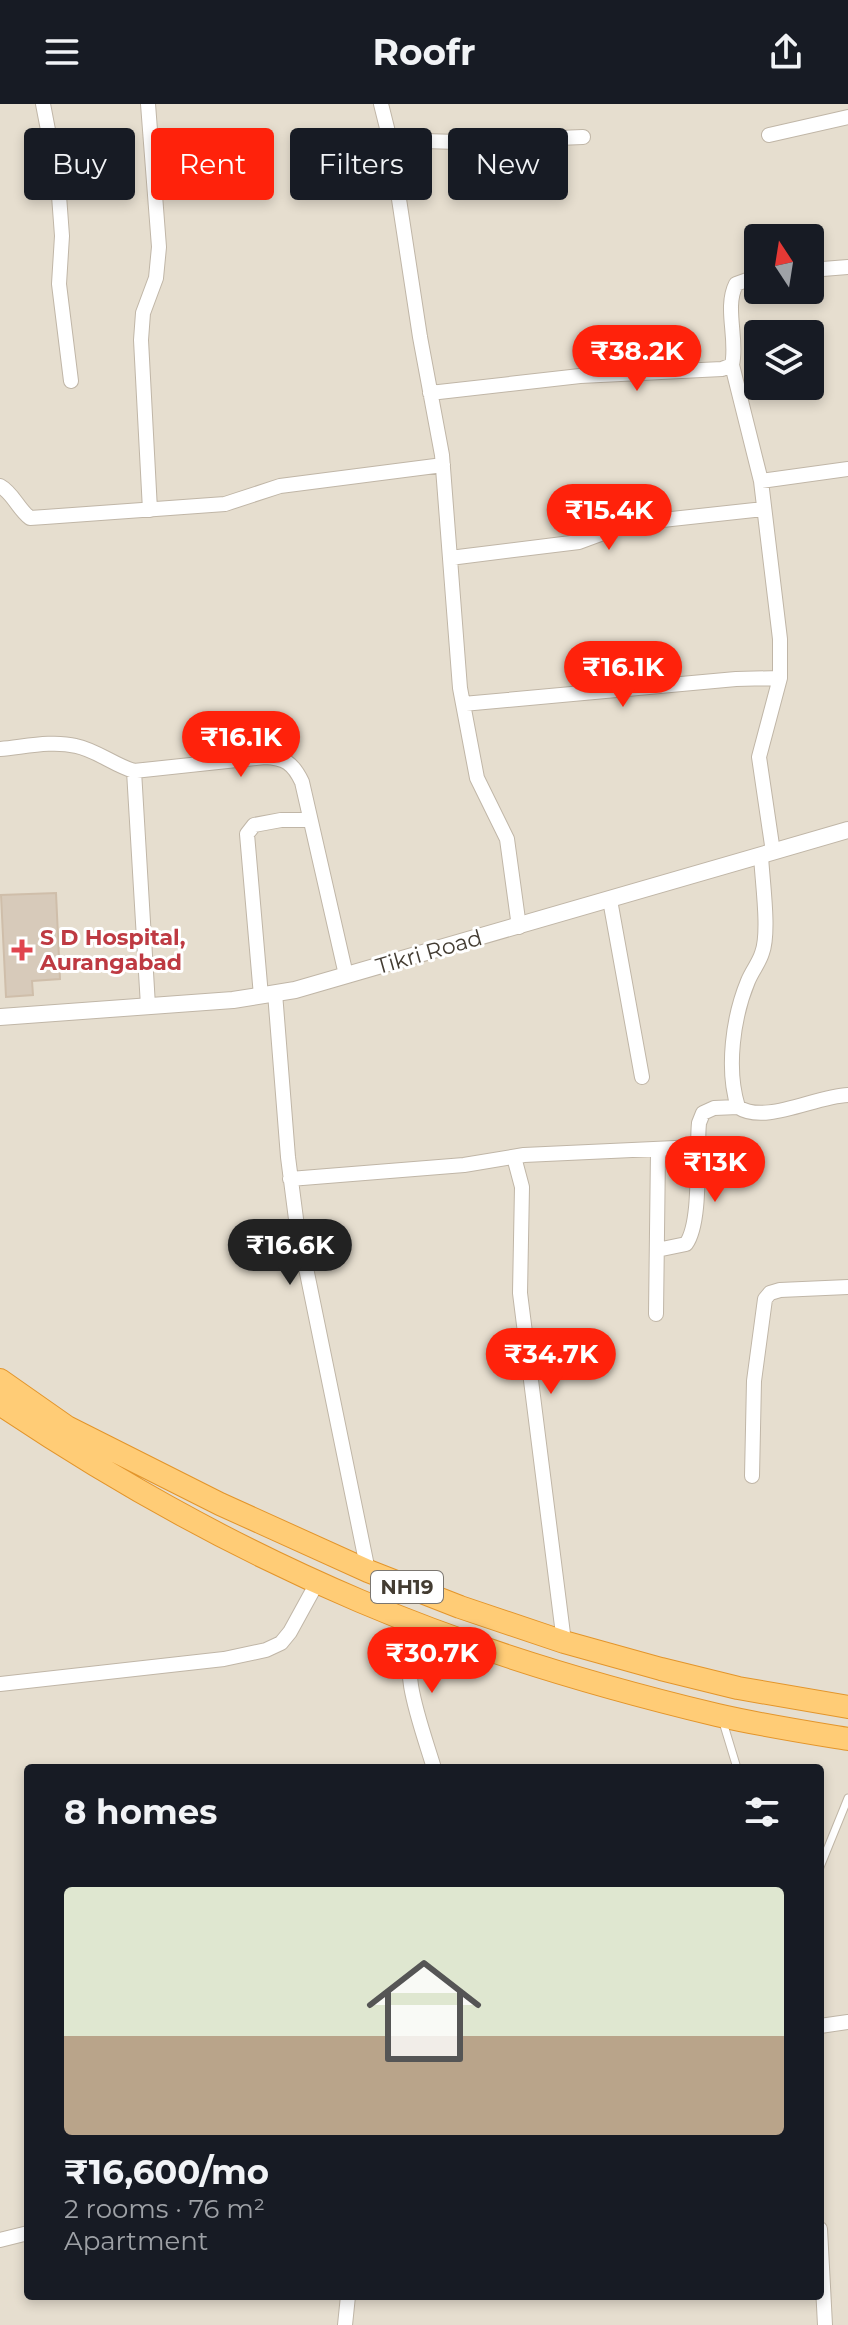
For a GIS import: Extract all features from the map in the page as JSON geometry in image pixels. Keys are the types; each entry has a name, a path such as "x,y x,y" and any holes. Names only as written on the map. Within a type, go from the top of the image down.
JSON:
{"highway":[{"path":"0,1366 64,1436"},
{"name":"NH19","path":"0,1380 64,1436 205,1526 412,1622 549,1669 721,1716 848,1739"},
{"name":"NH19","path":"0,1404 64,1436 368,1571 460,1607 564,1642 738,1688 848,1707"},
{"path":"0,1414 64,1436"}],"street":[{"path":"43,104 58,182 62,236 59,284 71,381"},
{"path":"148,104 159,247 156,278 143,313 141,340 150,510"},
{"path":"381,104 387,128"},
{"path":"769,135 848,117"},
{"path":"432,141 583,137"},
{"path":"399,200 443,465 463,704 477,778 507,839 519,927"},
{"path":"824,269 848,267"},
{"path":"738,1107 732,1058 735,1037 742,999 763,953 765,938 767,854 759,757 780,678 778,625 761,481 732,365 735,352 731,295 736,284 744,281"},
{"path":"430,393 498,383 722,369 732,365"},
{"path":"0,486 30,518 225,504 280,486 443,465"},
{"path":"761,481 848,469"},
{"path":"450,558 579,542 625,525 644,522 764,509"},
{"path":"463,704 736,679 780,678"},
{"path":"0,749 55,744 77,746 134,771 265,757 281,758 295,766 302,782 346,975"},
{"path":"134,771 148,1006"},
{"path":"309,820 281,820 254,825 247,834 296,1219 368,1571"},
{"name":"Tikri Road","path":"0,1017 268,994 519,927 848,830"},
{"path":"610,900 642,1077"},
{"path":"657,1250 686,1244 692,1236 699,1123 703,1113 714,1108 738,1107 748,1114 778,1112 814,1099 848,1095"},
{"path":"290,1179 464,1165 514,1157 697,1147"},
{"path":"656,1314 658,1151"},
{"path":"514,1157 522,1187 520,1293 564,1642"},
{"path":"752,1476 754,1381 765,1299 770,1293 780,1290 848,1287"},
{"path":"0,1684 224,1659 266,1650 281,1643 290,1632 318,1581"},
{"path":"412,1622 406,1650 409,1679 433,1764"},
{"path":"824,2025 848,2022"},
{"path":"0,2240 24,2234"},
{"path":"345,2325 348,2300"},
{"path":"824,2300 825,2325"}],"lane":[{"path":"721,1716 736,1764"},
{"path":"824,1857 848,1798"}],"shaded area":[{"path":"0,104 848,104 848,2325 0,2325"}],"building":[{"path":"56,893 60,979 32,981 33,995 6,997 1,895"}],"place":[{"name":"S D Hospital, Aurangabad","path":"22,950"}]}
